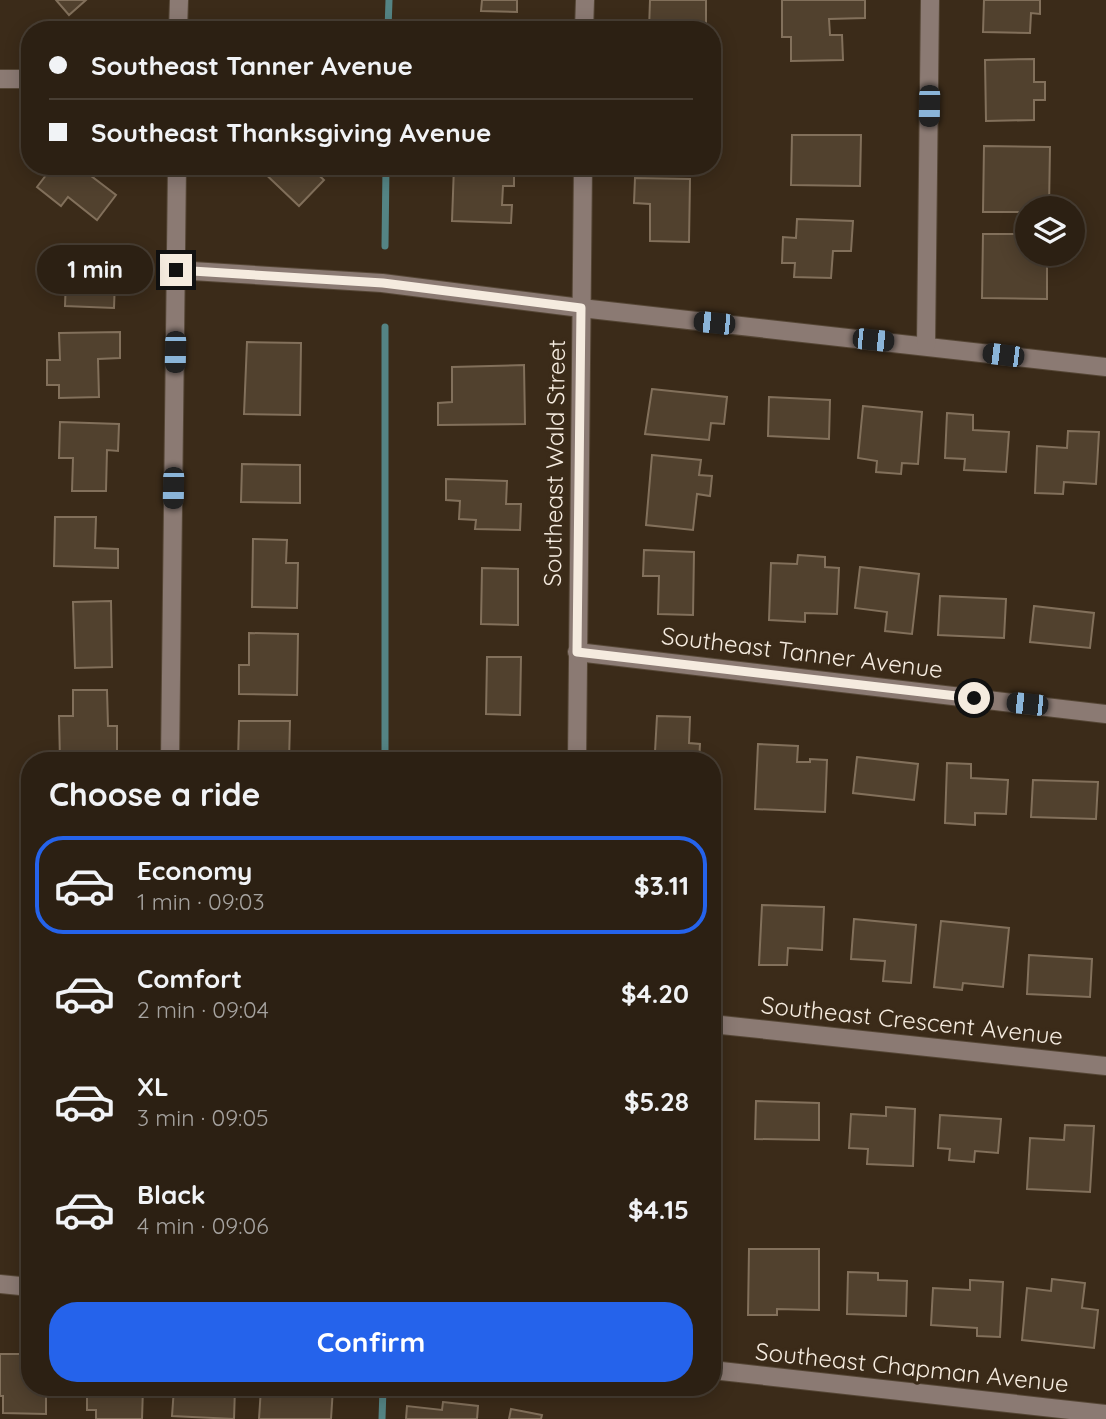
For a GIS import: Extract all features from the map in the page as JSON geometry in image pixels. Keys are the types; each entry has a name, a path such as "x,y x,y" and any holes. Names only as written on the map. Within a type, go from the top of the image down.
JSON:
{"street":[{"path":"178,21 179,0"},
{"path":"584,21 585,0"},
{"path":"926,345 930,0"},
{"path":"0,79 21,79"},
{"path":"170,752 177,175"},
{"name":"Southeast Wald Street","path":"576,752 583,175"},
{"path":"176,270 383,283 1106,367"},
{"name":"Southeast Tanner Avenue","path":"577,652 1106,713"},
{"name":"Southeast Crescent Avenue","path":"721,1025 1106,1066"},
{"path":"0,1284 21,1286"},
{"name":"Southeast Chapman Avenue","path":"721,1371 1106,1414"}],"building":[{"path":"56,0 86,0 69,15"},
{"path":"482,0 517,0 517,12 481,11"},
{"path":"650,0 706,0 706,21 649,21"},
{"path":"782,0 865,0 865,18 829,19 830,35 842,35 843,60 791,61 791,37 782,37"},
{"path":"984,0 1040,0 1040,14 1031,13 1030,33 983,32"},
{"path":"254,20 292,20 292,21"},
{"path":"1034,59 1034,82 1045,82 1045,100 1034,100 1034,120 986,121 985,60"},
{"path":"792,135 861,135 860,186 791,185"},
{"path":"984,146 1050,147 1049,196 1015,196 1015,212 983,212"},
{"path":"46,175 90,175 116,195 97,220 68,197 61,206 37,187"},
{"path":"266,175 319,175 324,180 299,206"},
{"path":"454,175 514,175 514,186 503,186 502,205 512,205 511,223 452,221"},
{"path":"635,178 690,179 689,242 650,241 650,204 634,203"},
{"path":"797,219 853,221 851,251 833,251 831,278 794,277 795,263 782,263 783,237 796,238"},
{"path":"983,234 1015,234 1015,266 1047,266 1047,299 982,298"},
{"path":"67,251 116,252 114,308 65,306"},
{"path":"120,332 120,358 98,359 99,397 59,398 59,385 47,385 47,360 60,360 59,333"},
{"path":"247,342 301,343 300,415 244,414"},
{"path":"524,365 525,424 438,425 438,403 452,402 452,367"},
{"path":"652,389 727,397 724,424 711,423 709,440 645,434"},
{"path":"769,397 830,400 829,439 768,436"},
{"path":"863,406 922,412 918,464 902,463 901,474 876,472 877,461 858,458"},
{"path":"947,413 973,415 973,430 1009,432 1006,472 964,470 965,459 945,458"},
{"path":"60,422 119,424 118,451 107,450 106,491 72,491 73,458 59,458"},
{"path":"1068,431 1099,432 1096,484 1064,482 1063,494 1035,493 1037,446 1067,448"},
{"path":"652,455 701,460 699,475 712,476 710,496 697,494 693,530 646,525"},
{"path":"242,464 300,465 300,503 241,502"},
{"path":"446,479 507,481 506,504 521,504 520,530 475,529 476,520 459,519 460,501 446,500"},
{"path":"55,517 96,517 95,548 118,549 118,568 54,566"},
{"path":"253,539 287,540 286,563 298,563 297,608 252,607"},
{"path":"644,550 694,552 693,615 658,614 659,576 643,576"},
{"path":"798,555 825,557 825,567 839,568 837,614 805,613 805,622 769,620 771,563 797,564"},
{"path":"860,567 919,574 912,634 885,631 887,612 855,608"},
{"path":"482,568 518,569 518,625 481,624"},
{"path":"940,596 1006,599 1004,638 938,635"},
{"path":"111,601 112,667 75,668 73,602"},
{"path":"1034,606 1094,613 1090,648 1030,642"},
{"path":"249,633 298,634 297,695 239,694 239,665 249,665"},
{"path":"487,657 521,657 520,715 486,714"},
{"path":"73,690 107,690 108,726 117,726 117,752 60,752 59,716 73,716"},
{"path":"657,716 690,717 689,743 700,744 700,752 655,752"},
{"path":"239,721 290,721 289,752 238,752"},
{"path":"758,744 798,746 797,762 810,762 810,759 827,760 825,812 755,809"},
{"path":"857,757 918,764 914,800 853,793"},
{"path":"947,763 971,764 971,778 1008,780 1006,814 975,813 975,825 945,823"},
{"path":"1033,780 1098,782 1096,819 1031,817"},
{"path":"762,905 824,907 822,950 788,948 787,965 759,965"},
{"path":"854,919 916,925 911,983 883,981 885,961 851,959"},
{"path":"941,921 1009,928 1003,987 963,983 962,990 934,987"},
{"path":"1029,955 1092,959 1090,997 1027,994"},
{"path":"756,1101 819,1103 819,1140 755,1139"},
{"path":"886,1107 915,1109 913,1166 867,1164 868,1149 849,1148 851,1114 886,1116"},
{"path":"940,1115 1001,1119 998,1153 975,1151 974,1162 949,1160 950,1149 938,1148"},
{"path":"1065,1125 1094,1126 1090,1192 1027,1189 1030,1138 1064,1140"},
{"path":"749,1249 819,1249 819,1310 777,1309 777,1315 748,1315"},
{"path":"848,1272 878,1273 878,1280 907,1281 906,1316 847,1314"},
{"path":"1052,1279 1085,1283 1082,1308 1098,1310 1094,1348 1022,1340 1027,1288 1051,1291"},
{"path":"970,1280 1003,1282 1000,1337 977,1336 977,1328 931,1325 933,1288 970,1290"},
{"path":"0,1354 20,1354 21,1396 46,1396 46,1414 3,1413 3,1396 0,1396"},
{"path":"87,1396 143,1396 142,1419 96,1419 96,1410 87,1410"},
{"path":"173,1396 235,1396 234,1419 172,1416"},
{"path":"260,1396 332,1396 331,1419 259,1419"},
{"path":"443,1402 478,1406 477,1419 406,1419 407,1406 442,1410"},
{"path":"511,1409 542,1415 541,1419 509,1419"}],"waterway":[{"path":"388,21 389,0"},
{"path":"385,246 386,175"},
{"path":"385,327 385,752"},
{"path":"382,1419 383,1396"}],"route":[{"path":"176,270 383,283 581,308 577,652 974,698"}]}
